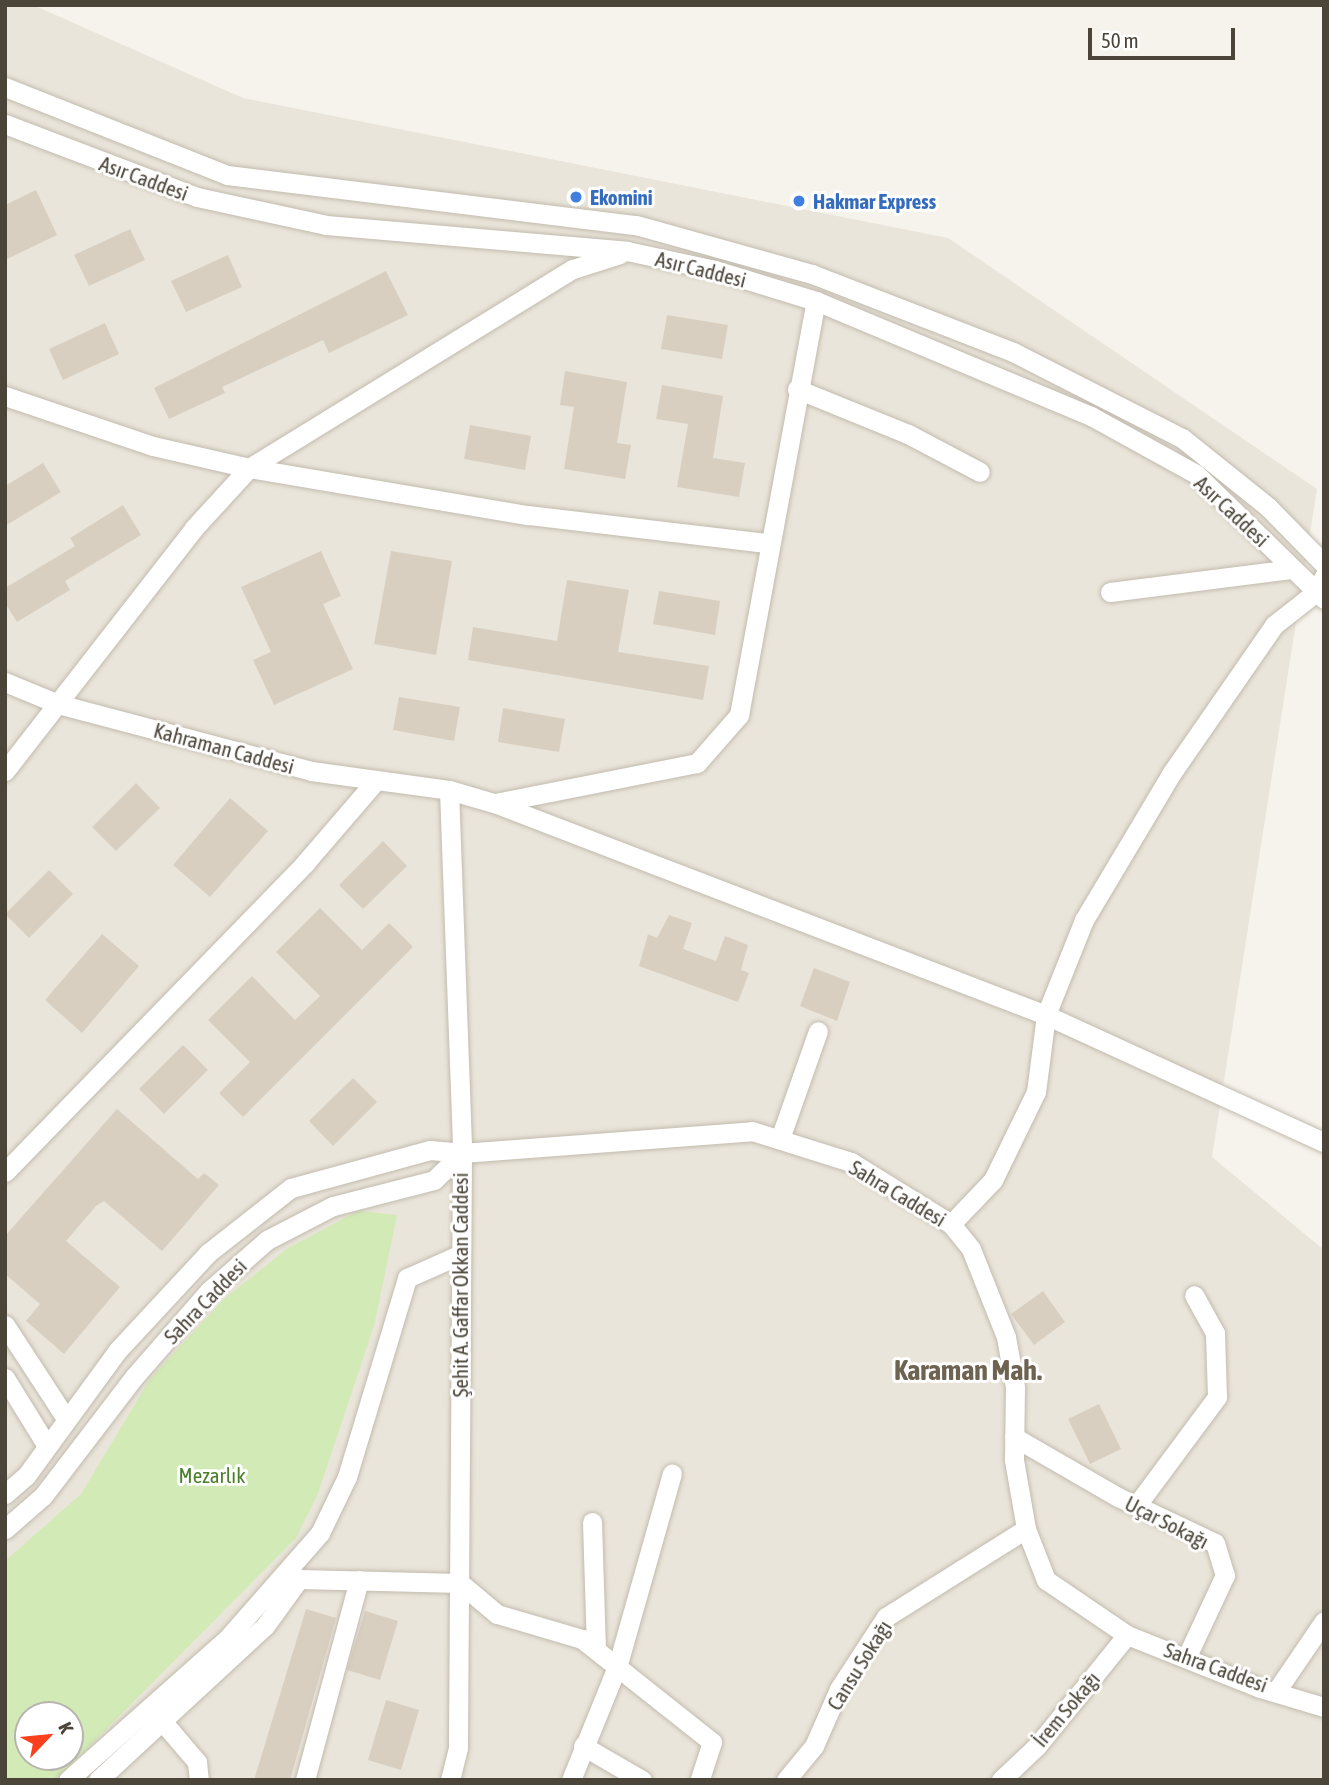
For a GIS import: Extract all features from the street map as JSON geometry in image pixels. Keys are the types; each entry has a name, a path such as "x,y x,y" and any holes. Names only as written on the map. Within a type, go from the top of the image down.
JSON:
{"street":[{"name":"Asır Caddesi","path":"5,87 227,175 636,225 812,274 1013,352 1182,438 1268,507 1324,564"},
{"name":"Asır Caddesi","path":"5,124 197,197 326,225 627,251 715,270 816,301 1091,416 1196,474 1293,569 1321,589"},
{"path":"5,771 194,528 249,468 573,269 627,251"},
{"path":"494,803 697,763 739,715 767,543 816,301"},
{"path":"797,389 908,434 981,472"},
{"path":"5,396 153,446 249,468 528,515 767,543"},
{"path":"1110,592 1293,569"},
{"path":"951,1224 993,1180 1037,1092 1046,1015 1084,920 1171,774 1273,625 1321,589"},
{"name":"Kahraman Caddesi","path":"5,682 58,704 373,784 449,790 494,803 1046,1015 1324,1142"},
{"path":"5,1172 306,863 373,784"},
{"name":"Şehit A. Gaffar Okkan Caddesi","path":"449,790 462,1153 459,1255 458,1748 450,1780"},
{"path":"781,1136 818,1031"},
{"name":"Sahra Caddesi","path":"5,1494 47,1446 117,1351 208,1253 291,1188 430,1150 462,1153 752,1130 781,1136 851,1162 951,1224 971,1249 1006,1337 1015,1387 1014,1437 1026,1529 1046,1580 1127,1635 1187,1656 1260,1688 1278,1690 1324,1706"},
{"name":"Sahra Caddesi","path":"5,1529 43,1496 134,1377 209,1291 267,1240 333,1206 434,1180 462,1153"},
{"path":"68,1780 227,1639 312,1544 347,1477 407,1278 459,1255"},
{"path":"1136,1506 1217,1397 1215,1333 1194,1295"},
{"path":"5,1325 67,1420"},
{"path":"5,1378 47,1446"},
{"name":"Uçar Sokağı","path":"1014,1437 1136,1506 1214,1543 1225,1575 1187,1656"},
{"path":"571,1780 618,1664 672,1473"},
{"path":"592,1522 596,1646"},
{"name":"Cansu Sokağı","path":"786,1780 814,1746 839,1689 886,1617 1026,1529"},
{"path":"99,1780 265,1626 299,1579 460,1583 498,1614 596,1646 712,1742 700,1780"},
{"path":"306,1780 359,1580"},
{"path":"1278,1690 1324,1621"},
{"name":"İrem Sokağı","path":"1001,1780 1037,1745 1127,1635"},
{"path":"162,1721 197,1762 199,1780"},
{"path":"583,1746 642,1780"}],"shaded area":[{"path":"5,5 33,5 243,98 948,238 1317,489 1212,1157 1324,1250 1324,1780 5,1780"}],"green space":[{"name":"Mezarlık","path":"358,1211 397,1215 374,1326 317,1496 296,1538 84,1752 84,1701 14,1701 14,1771 65,1771 56,1780 5,1780 5,1561 81,1494 150,1379 224,1299 288,1248"}],"building":[{"path":"36,190 57,235 5,260 5,205"},
{"path":"130,229 145,260 89,286 74,255"},
{"path":"228,255 242,287 186,312 171,281"},
{"path":"386,271 408,315 329,353 323,340 222,387 225,393 169,419 154,388"},
{"path":"667,315 728,325 722,359 661,349"},
{"path":"105,323 119,354 63,380 49,349"},
{"path":"565,371 627,382 617,443 631,445 625,479 564,469 574,407 560,405"},
{"path":"662,385 723,396 713,458 745,463 739,497 677,487 688,424 656,419"},
{"path":"470,425 531,436 525,470 464,459"},
{"path":"43,463 61,492 5,526 5,486"},
{"path":"123,505 141,535 65,581 70,590 17,622 5,603 5,588 75,546 70,538"},
{"path":"321,551 341,596 323,604 353,669 274,705 253,660 271,652 241,587"},
{"path":"391,551 452,561 436,655 374,644"},
{"path":"567,580 629,590 618,652 709,666 703,700 468,660 473,627 557,641"},
{"path":"659,591 720,601 715,635 653,624"},
{"path":"399,697 460,707 454,741 393,730"},
{"path":"503,708 565,719 559,752 498,742"},
{"path":"136,783 160,808 116,851 92,827"},
{"path":"230,798 268,831 210,897 173,865"},
{"path":"383,841 407,866 363,909 339,885"},
{"path":"49,870 73,894 29,938 5,914"},
{"path":"320,908 362,950 389,923 413,947 243,1117 219,1093 250,1062 208,1020 252,976 295,1020 320,996 276,952"},
{"path":"669,915 692,923 683,949 716,961 725,936 748,945 741,970 749,973 738,1002 639,966 648,934 657,938"},
{"path":"102,934 139,966 82,1033 45,1000"},
{"path":"814,968 850,982 837,1021 800,1006"},
{"path":"183,1045 208,1070 164,1114 139,1089"},
{"path":"353,1078 377,1102 333,1146 309,1121"},
{"path":"117,1109 198,1179 204,1173 219,1185 162,1251 104,1201 96,1206 66,1241 120,1287 64,1354 26,1321 40,1304 5,1274 5,1236"},
{"path":"1043,1291 1065,1322 1034,1345 1011,1314"},
{"path":"1099,1404 1121,1449 1090,1464 1068,1419"},
{"path":"306,1609 336,1618 290,1780 254,1780"},
{"path":"365,1611 398,1621 380,1680 347,1670"},
{"path":"386,1700 419,1710 401,1770 368,1760"}],"place":[{"name":"Ekomini","path":"576,197"},
{"name":"Hakmar Express","path":"799,201"}],"district":[{"name":"Karaman Mah.","path":"968,1370"}]}
